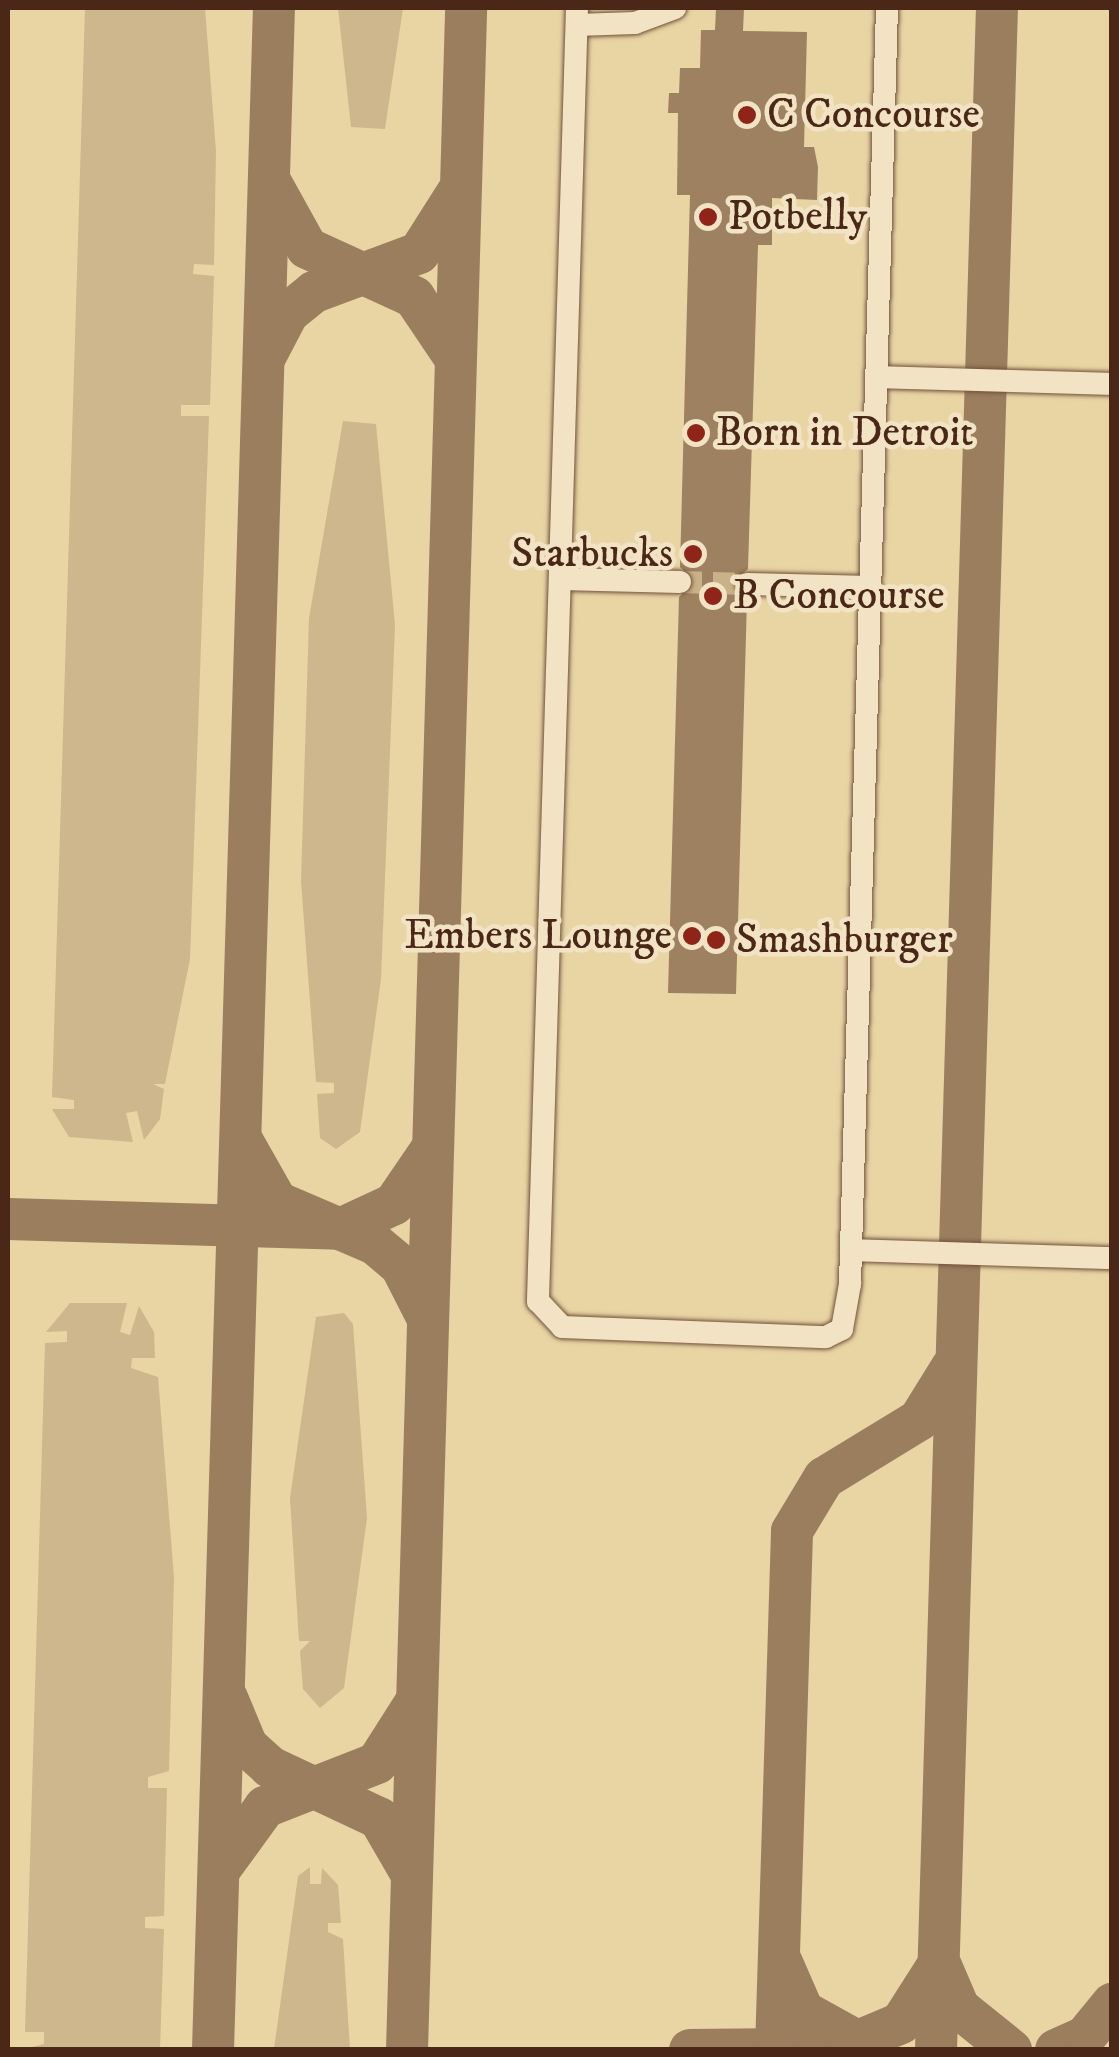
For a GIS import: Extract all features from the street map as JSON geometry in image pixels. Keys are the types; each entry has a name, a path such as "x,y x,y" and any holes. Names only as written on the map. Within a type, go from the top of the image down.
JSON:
{"lane":[{"path":"675,8 635,22 577,16 542,1311 562,1327 826,1338 847,1317 851,1250 888,8"},
{"path":"877,376 1112,384"},
{"path":"560,580 680,582"},
{"path":"747,584 871,586"},
{"path":"851,1250 1112,1258"}],"shaded area":[{"path":"85,8 205,8 216,151 214,265 194,264 193,274 214,276 210,405 181,405 181,416 209,416 190,959 165,1084 153,1084 164,1089 160,1119 144,1140 137,1111 126,1113 133,1142 69,1137 52,1109 74,1109 74,1100 52,1097"},
{"path":"338,8 403,8 385,129 351,127"},
{"path":"343,421 376,424 395,625 381,979 360,1132 336,1149 320,1138 317,1094 334,1093 334,1083 316,1082 301,881 309,618"},
{"path":"70,1303 127,1303 120,1332 130,1335 139,1306 154,1332 155,1358 132,1358 131,1368 158,1377 174,1577 169,1771 148,1777 148,1788 167,1788 164,1916 145,1917 145,1928 164,1929 160,2049 24,2049 44,2044 44,2032 25,2032 45,1343 67,1342 67,1331 46,1332"},
{"path":"344,1313 353,1324 367,1518 344,1688 320,1708 303,1689 300,1651 310,1641 299,1641 290,1498 316,1317"},
{"path":"310,1867 310,1884 321,1884 322,1868 338,1885 341,1923 328,1923 328,1932 343,1939 350,2049 274,2049 298,1876"}],"building":[{"name":"B Concourse","path":"716,8 744,8 743,31 807,32 804,147 814,147 818,167 817,200 772,198 772,245 758,245 748,569 732,583 747,599 736,994 668,993 679,597 695,581 680,567 690,195 677,195 678,113 668,113 669,93 679,93 680,68 700,68 701,30 715,30"}],"taxiway":[{"path":"213,2050 274,8"},
{"path":"407,2050 466,8"},
{"path":"936,2050 997,8"},
{"path":"271,183 307,248 414,297 455,358"},
{"path":"266,355 288,313 314,292 419,253 459,190"},
{"path":"243,1142 277,1202 375,1244 401,1266 427,1317"},
{"path":"8,1219 340,1229 394,1204 431,1150"},
{"path":"776,2050 792,1531 824,1478 919,1420 952,1367"},
{"path":"227,1698 247,1746 270,1767 379,1818 411,1873"},
{"path":"220,1869 265,1807 377,1763 414,1705"},
{"path":"782,1963 803,2011 873,2050"},
{"path":"941,1966 959,2008 1011,2050"},
{"path":"839,2049 901,2023 936,1968"},
{"path":"1056,2050 1085,2037 1112,2004"},
{"path":"690,2050 805,2049"}],"tunnel":[{"path":"680,582 747,584"}],"place":[{"name":"C Concourse","path":"747,115"},
{"name":"Potbelly","path":"708,217"},
{"name":"Born in Detroit","path":"696,433"},
{"name":"Starbucks","path":"693,554"},
{"name":"B Concourse","path":"713,596"},
{"name":"Embers Lounge","path":"692,936"},
{"name":"Smashburger","path":"716,940"}]}
